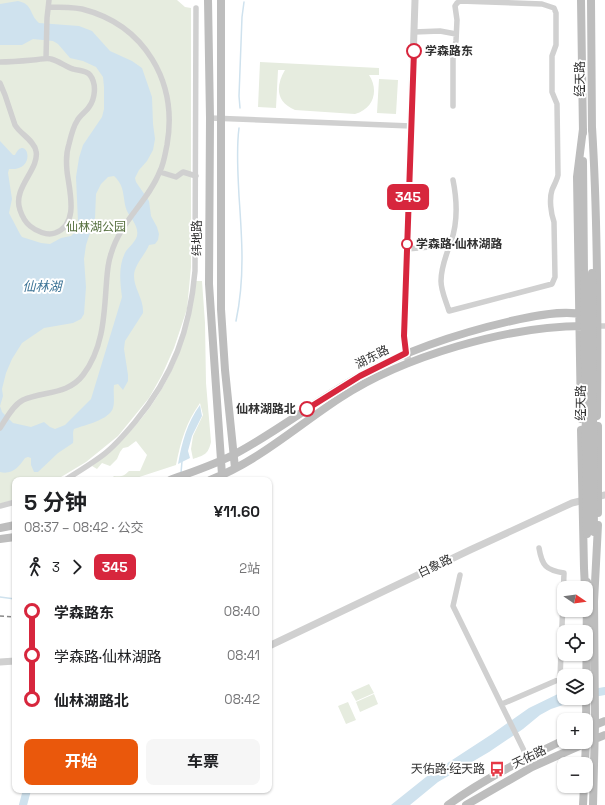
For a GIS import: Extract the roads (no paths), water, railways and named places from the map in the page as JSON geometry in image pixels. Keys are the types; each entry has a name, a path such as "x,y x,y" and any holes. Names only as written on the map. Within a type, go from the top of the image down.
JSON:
{"main road":[{"name":"纬地路","path":"208,0 210,118 209,284 222,475"},
{"name":"纬地路","path":"221,0 221,309 225,370 235,468"},
{"name":"经天路","path":"581,0 583,129 588,274 590,581"},
{"name":"经天路","path":"588,274 592,127 591,0"},
{"path":"583,129 577,177 581,419 597,416 601,323 596,181 592,127"},
{"name":"湖东路","path":"179,477 192,473 234,455 360,376 406,353 527,317 579,314 601,323"},
{"name":"湖东路","path":"217,477 272,447 342,397 368,382 409,363 462,346 525,331 601,323"},
{"path":"589,418 589,429"},
{"path":"585,581 581,430 598,426 601,496 592,581"},
{"path":"0,528 12,526"},
{"path":"0,539 12,537"},
{"name":"经天路","path":"587,713 590,617"},
{"name":"经天路","path":"591,617 595,725 592,805"},
{"path":"595,725 605,722"},
{"name":"天佑路","path":"594,738 605,735"},
{"name":"天佑路","path":"448,805 468,790 557,743"},
{"name":"天佑路","path":"466,805 532,767 572,749"},
{"path":"583,805 584,793"}],"street":[{"path":"46,58 49,0"},
{"path":"409,363 404,336 415,0"},
{"path":"453,106 453,54 456,40 457,20 455,6 457,3 460,1 542,4 554,8 556,13 556,45 552,56 552,92 557,104 558,177 551,192 552,216 554,222 555,277 552,284 449,311 442,290 441,280 453,234 457,206 453,180"},
{"path":"0,428 12,410 22,401 64,390 82,377 89,367 101,335 108,267 111,254 117,238 128,218 148,193 160,172 166,147 170,116 158,68 151,57 133,36 102,17 83,10 74,8 49,7"},
{"path":"70,477 104,455 146,409 174,363 182,342 193,294 194,271 196,176 196,8"},
{"path":"414,32 440,31 456,34"},
{"path":"0,62 46,58 52,59 74,69 86,72 92,78 94,95 90,106 77,121 69,142 66,160 71,212 68,223 62,230 52,234 36,230 25,221 19,206 20,194 33,166 36,150 33,144 17,130 0,83"},
{"path":"210,118 411,126"},
{"path":"160,172 176,177 183,172 196,176"},
{"path":"407,249 441,246 449,248"},
{"name":"白象路","path":"272,645 572,503 601,496"},
{"path":"0,506 12,503"},
{"path":"502,704 560,679 564,573 554,571 545,566 541,559 540,548"},
{"path":"460,575 453,606 532,767"},
{"path":"0,662 12,661"}],"water":[{"name":"仙林湖","path":"18,1 23,2 29,7 39,23 79,26 92,31 110,51 132,61 142,68 152,97 155,139 153,150 135,178 136,182 149,201 151,216 159,234 158,240 155,244 149,245 134,272 134,281 142,303 143,313 125,341 124,349 128,381 123,390 118,384 114,385 114,405 111,412 96,422 74,429 73,443 58,453 38,472 34,472 31,465 31,458 28,457 25,458 15,470 4,473 0,472 0,406 0,141 13,155 15,155 19,149 23,148 26,150 27,154 27,160 24,165 18,168 9,169 8,173 12,199 9,213 22,237 41,243 50,244 61,238 71,236 76,231 78,222 76,177 79,158 83,145 102,117 104,109 104,87 103,77 96,67 83,61 70,58 58,44 53,41 33,39 22,45 0,45 0,4","holes":["114,176 122,188 125,206 136,226 137,236 123,256 120,280 122,297 91,399 65,425 55,429 44,422 31,427 13,423 2,412 0,406 3,396 2,389 6,373 12,359 22,343 44,328 73,323 81,319 84,314 86,287 84,259 86,245 95,218 96,194 101,184 108,177"]},
{"path":"200,405 202,416 192,436 188,451 190,458 178,464 186,433 195,412"},
{"path":"557,694 557,705 563,705 540,715 523,729 489,752 438,782 410,805 391,805 426,777 529,708"}],"waterway":[{"path":"240,108 239,96 242,17 244,2"},
{"path":"236,321 242,274 238,162 239,128"},
{"path":"181,473 182,461"},
{"path":"0,597 12,599"},
{"path":"593,693 605,691"},
{"path":"23,805 26,793"}],"railway":[{"path":"0,616 12,617"}],"place":[{"name":"学森路东","path":"414,51"},
{"name":"学森路·仙林湖路","path":"407,244"},
{"name":"仙林湖路北","path":"307,409"},
{"name":"天佑路·经天路","path":"497,769"}],"park label":[{"name":"仙林湖公园","path":"96,227"}]}
